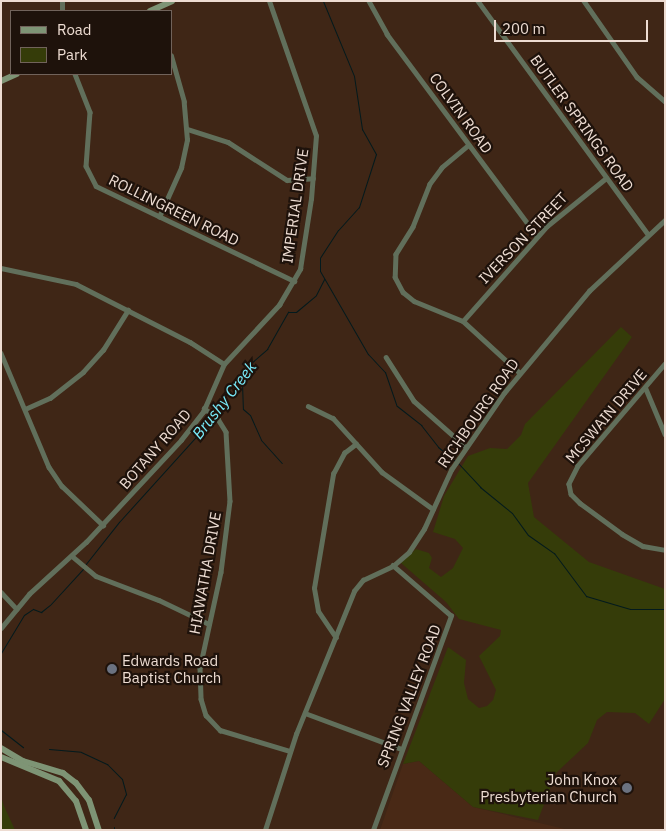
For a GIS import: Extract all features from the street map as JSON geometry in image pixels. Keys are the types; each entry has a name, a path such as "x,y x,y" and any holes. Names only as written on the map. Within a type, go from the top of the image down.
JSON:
{"street":[{"path":"153,10 172,1"},
{"name":"IMPERIAL DRIVE","path":"224,364 255,335 294,281 301,262 313,178 314,127 270,1"},
{"name":"COLVIN ROAD","path":"369,1 387,34 537,236"},
{"name":"BUTLER SPRINGS ROAD","path":"478,1 648,234"},
{"path":"584,1 637,77 665,101"},
{"path":"159,217 181,168 188,129 182,95 172,60"},
{"path":"1,81 15,75"},
{"name":"ROLLINGREEN ROAD","path":"75,75 90,112 86,166 96,186 294,281"},
{"path":"188,129 228,142 287,180 313,178"},
{"path":"469,145 433,179 413,227 396,254 394,268 398,286 410,298 463,320 520,373"},
{"name":"IVERSON STREET","path":"463,320 537,236 572,202 606,178"},
{"name":"RICHBOURG ROAD","path":"265,830 290,751 358,586 370,575 393,566 415,545 455,463 520,373 594,286 665,220"},
{"path":"1,268 64,280 128,310 193,344 224,364"},
{"path":"25,409 50,398 83,372 103,350 128,310"},
{"path":"1,353 55,477 103,525"},
{"path":"386,357 414,401 466,448"},
{"name":"BOTANY ROAD","path":"1,628 17,609 103,525 163,461 204,408 224,364"},
{"name":"MCSWAIN DRIVE","path":"665,364 646,389 578,466 569,488 580,503 622,534 643,546 665,550"},
{"path":"646,389 665,434"},
{"path":"308,406 333,418 382,472 433,509"},
{"name":"HIAWATHA DRIVE","path":"204,408 218,419 228,441 230,501 223,559 199,681 206,715 226,733 290,751"},
{"path":"336,638 318,611 314,588 333,474 344,453 356,444"},
{"path":"72,556 87,571 209,624"},
{"name":"SPRING VALLEY ROAD","path":"373,830 451,616 393,566"},
{"path":"1,592 17,609"},
{"path":"305,713 402,749"},
{"path":"1,748 23,762 64,773 76,783 89,800 100,830"},
{"path":"1,757 59,781 76,801 86,830"}],"shaded area":[{"path":"419,761 473,807 569,830 380,830 403,764"}],"green space":[{"path":"621,327 632,337 528,483 534,517 589,562 665,589 665,699 649,724 635,713 607,712 597,720 588,743 556,773 538,820 473,807 419,761 403,764 448,647 466,660 464,683 468,699 479,708 487,706 493,700 496,690 479,656 500,636 501,630 459,619 446,602 401,563 416,549 429,553 432,558 429,568 441,577 453,568 463,548 455,539 433,532 444,496 468,456 490,448 507,449 521,435 525,424"},
{"path":"1,797 4,806 15,830 1,830"}],"waterway":[{"name":"Brushy Creek","path":"323,1 354,76 362,129 376,154 359,207 338,230 320,258 320,271 368,354 385,372 397,406 421,425 438,447 455,461"},
{"name":"Brushy Creek","path":"215,415 229,389 242,382 250,364 267,349 288,312 296,312 316,295 324,279"},
{"path":"242,383 243,409 250,415 261,440 282,463"},
{"name":"Brushy Creek","path":"85,565 119,522 213,418"},
{"path":"458,463 480,487 512,513 528,535 554,553 586,596 630,609 665,609"},
{"name":"Brushy Creek","path":"1,653 24,615 33,609 41,612 50,605 83,569"},
{"name":"Brushy Creek","path":"1,730 23,747"},
{"name":"Brushy Creek","path":"49,749 81,752 107,764 122,779 126,794 114,818"}],"place":[{"name":"Edwards Road Baptist Church","path":"112,669"},
{"name":"John Knox Presbyterian Church","path":"627,788"}]}
